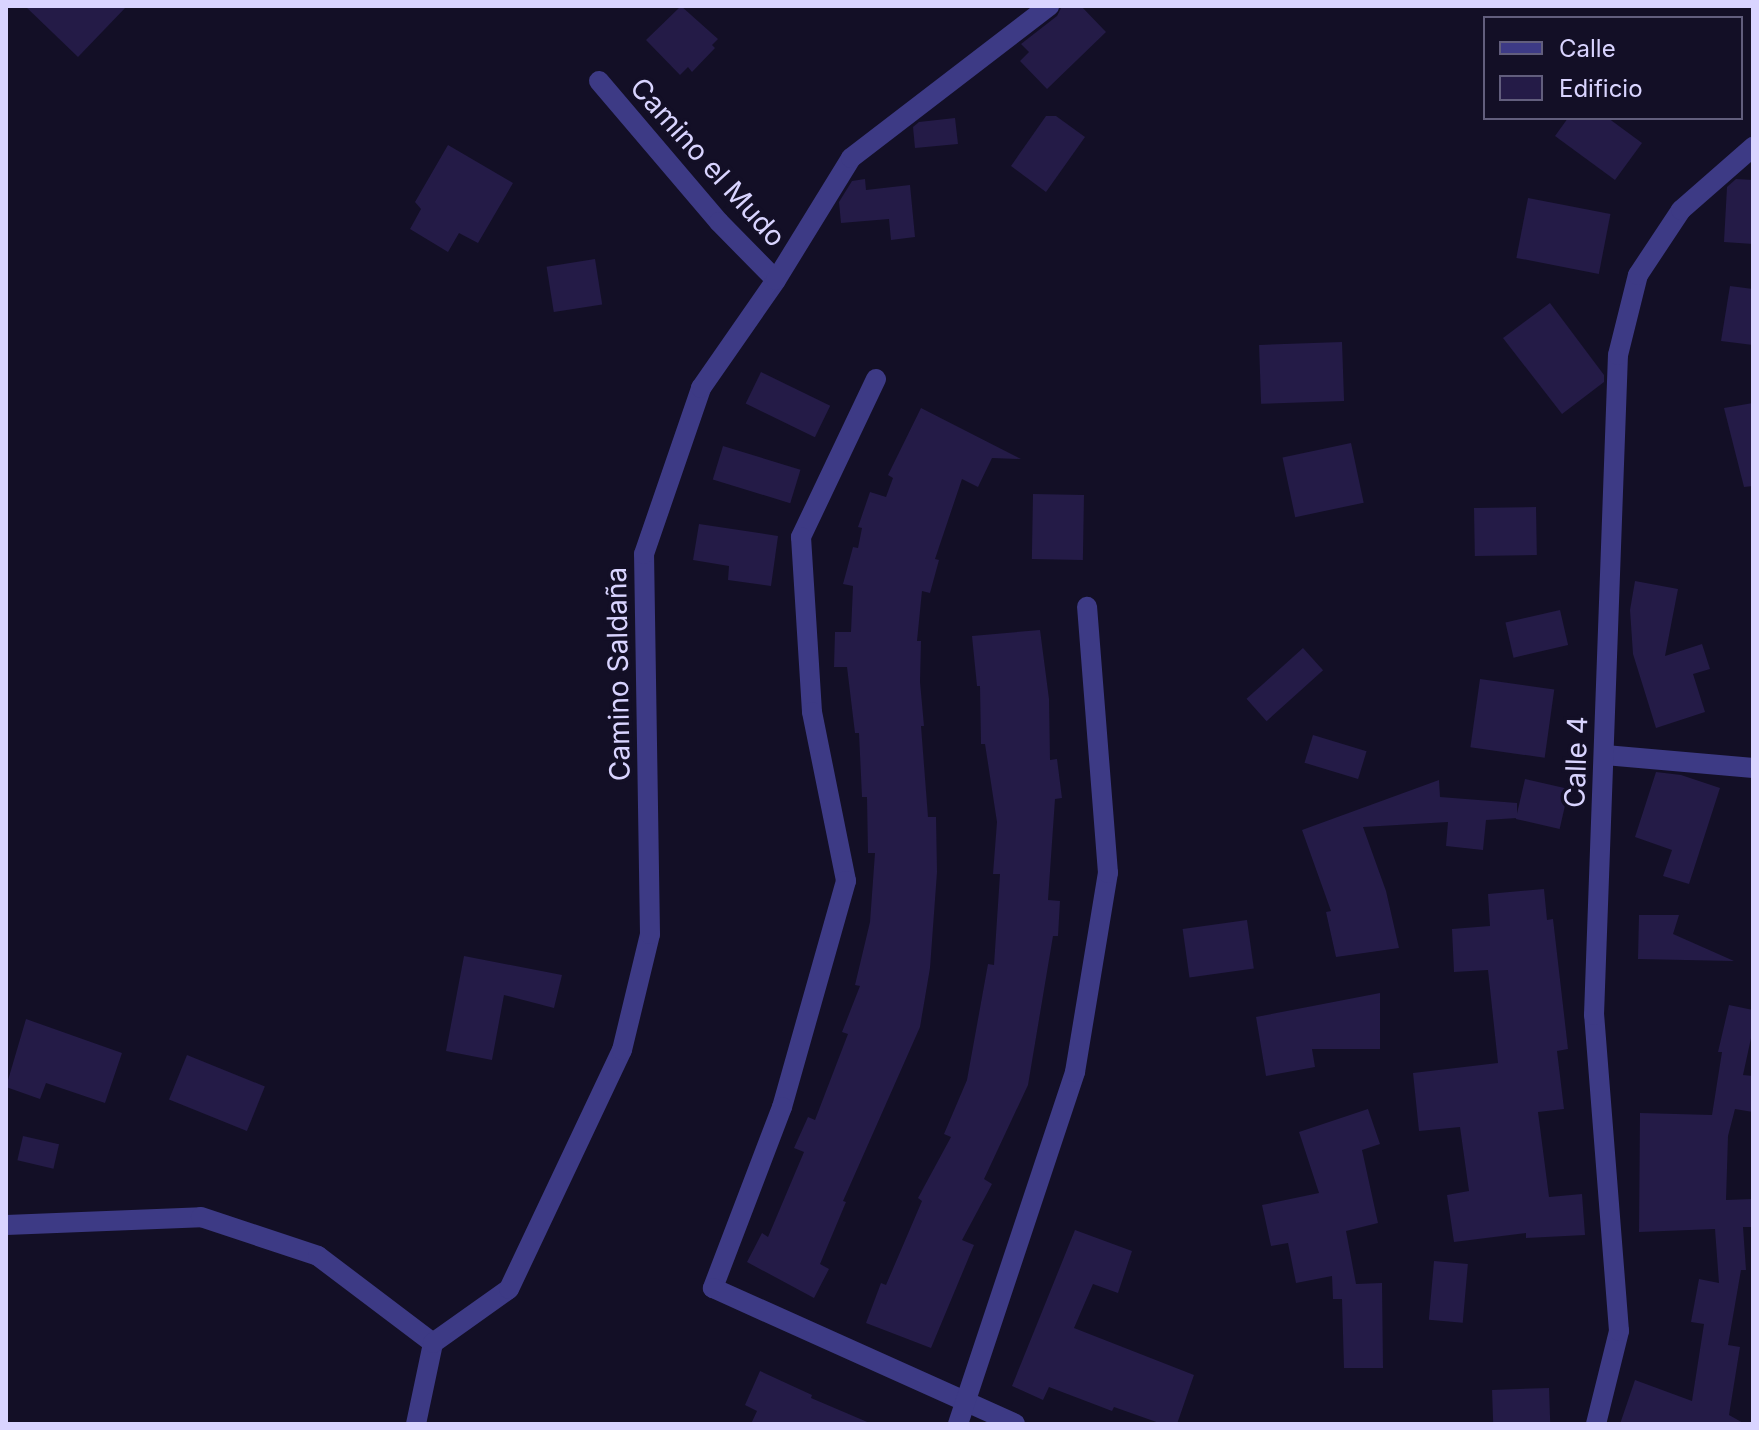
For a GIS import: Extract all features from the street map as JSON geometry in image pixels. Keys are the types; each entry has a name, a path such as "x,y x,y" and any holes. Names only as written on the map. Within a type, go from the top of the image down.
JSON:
{"street":[{"name":"Camino Saldaña","path":"433,1343 509,1289 622,1050 650,934 644,554 701,388 776,280 851,158 1049,6"},
{"name":"Camino el Mudo","path":"599,81 719,222 776,280"},
{"name":"Calle 4","path":"1596,1424 1619,1331 1594,1015 1618,355 1638,275 1681,210 1753,147"},
{"path":"876,379 801,537 812,712 846,881 782,1107 713,1288 1015,1424"},
{"path":"958,1424 1075,1072 1108,873 1087,607"},
{"path":"1605,755 1753,768"},
{"path":"6,1225 201,1217 318,1256 433,1343 416,1424"}],"building":[{"path":"25,6 127,6 78,57"},
{"path":"681,6 718,39 712,45 715,48 692,72 688,67 680,75 646,40"},
{"path":"1062,6 1081,6 1106,32 1047,89 1020,61 1029,52 1021,44 1057,16"},
{"path":"1046,116 1056,116 1085,137 1046,192 1011,166"},
{"path":"955,118 958,144 915,148 913,127 919,122"},
{"path":"1567,120 1611,120 1642,143 1615,180 1555,136"},
{"path":"448,145 513,183 478,243 459,233 448,252 410,229 421,209 415,202"},
{"path":"865,179 866,190 910,185 915,237 891,240 889,219 841,223 839,202 852,181"},
{"path":"1736,179 1753,180 1753,244 1724,242 1727,187"},
{"path":"1528,198 1610,214 1599,274 1516,258"},
{"path":"595,259 602,304 554,312 547,267"},
{"path":"1730,286 1753,289 1753,345 1721,341"},
{"path":"1550,303 1604,375 1604,382 1562,414 1503,338"},
{"path":"1342,342 1344,401 1261,404 1259,345"},
{"path":"761,372 830,406 815,437 746,403"},
{"path":"1753,403 1753,486 1744,487 1724,408"},
{"path":"921,408 1021,459 992,458 978,487 962,479 935,559 939,560 930,593 922,591 917,641 921,641 920,682 924,726 921,726 928,817 936,817 937,872 930,968 920,1027 843,1201 846,1202 820,1264 829,1269 814,1298 747,1262 762,1233 768,1237 804,1152 794,1148 808,1117 815,1120 848,1034 842,1032 860,986 855,985 870,922 875,853 868,853 867,797 862,797 859,733 855,733 847,667 834,667 835,632 851,632 853,586 843,584 853,547 858,548 862,528 858,527 870,492 886,497 893,478 888,475"},
{"path":"1351,443 1364,503 1295,517 1283,458"},
{"path":"723,446 800,470 790,503 713,479"},
{"path":"1033,494 1084,495 1083,560 1032,559"},
{"path":"1536,507 1537,555 1475,556 1474,508"},
{"path":"699,524 778,536 771,586 728,580 729,566 693,560"},
{"path":"1635,581 1678,589 1665,656 1702,644 1710,669 1693,674 1705,712 1656,728 1633,654 1630,610"},
{"path":"1560,610 1568,645 1514,658 1505,623"},
{"path":"1040,630 1049,699 1050,760 1057,759 1062,798 1055,799 1048,900 1060,901 1058,936 1053,936 1028,1085 984,1179 992,1184 962,1240 974,1245 931,1348 866,1323 881,1283 886,1285 922,1201 918,1198 951,1137 944,1134 967,1080 988,964 994,965 1000,874 993,874 997,822 985,744 981,744 980,686 977,686 972,636"},
{"path":"1303,648 1323,670 1267,721 1247,699"},
{"path":"1480,679 1554,689 1545,758 1470,747"},
{"path":"1313,735 1367,751 1358,779 1305,763"},
{"path":"1656,772 1681,775 1720,788 1689,884 1663,876 1672,850 1635,837"},
{"path":"1525,779 1569,789 1560,829 1516,819"},
{"path":"1439,780 1440,797 1517,803 1517,818 1486,820 1483,850 1446,846 1448,822 1363,827 1386,891 1399,948 1336,957 1326,912 1331,911 1302,830"},
{"path":"1544,889 1547,920 1553,919 1568,1049 1557,1051 1564,1109 1538,1112 1549,1197 1582,1194 1585,1235 1526,1238 1526,1233 1454,1242 1447,1195 1469,1191 1460,1127 1419,1131 1413,1073 1498,1063 1488,970 1454,972 1452,929 1490,926 1488,894"},
{"path":"1639,915 1679,915 1673,934 1734,961 1638,959"},
{"path":"1247,920 1254,969 1189,978 1183,929"},
{"path":"464,956 562,975 554,1008 504,995 492,1060 446,1051"},
{"path":"1380,993 1380,1049 1312,1049 1315,1067 1266,1076 1256,1017"},
{"path":"1729,1005 1753,1010 1753,1029 1743,1075 1753,1076 1753,1112 1735,1109 1728,1136 1726,1200 1752,1199 1753,1227 1743,1227 1746,1270 1741,1270 1728,1345 1740,1347 1729,1415 1745,1424 1620,1424 1635,1380 1692,1401 1704,1324 1691,1322 1699,1279 1719,1283 1715,1229 1639,1232 1640,1113 1712,1115 1722,1052 1718,1052"},
{"path":"26,1019 122,1053 105,1103 46,1083 40,1099 6,1087"},
{"path":"187,1055 265,1086 247,1131 169,1100"},
{"path":"1368,1109 1380,1144 1362,1150 1378,1223 1346,1231 1356,1284 1382,1283 1383,1368 1344,1368 1342,1299 1333,1299 1332,1276 1296,1283 1288,1243 1271,1246 1262,1205 1319,1193 1299,1132"},
{"path":"23,1136 59,1144 53,1169 17,1160"},
{"path":"1075,1230 1132,1251 1118,1293 1093,1284 1074,1328 1194,1375 1177,1424 1162,1424 1114,1407 1112,1411 1049,1387 1043,1400 1012,1386"},
{"path":"1434,1261 1468,1264 1463,1323 1429,1320"},
{"path":"760,1371 812,1395 811,1398 872,1424 751,1424 757,1411 745,1405"},
{"path":"1549,1388 1550,1424 1493,1424 1492,1390"}]}
